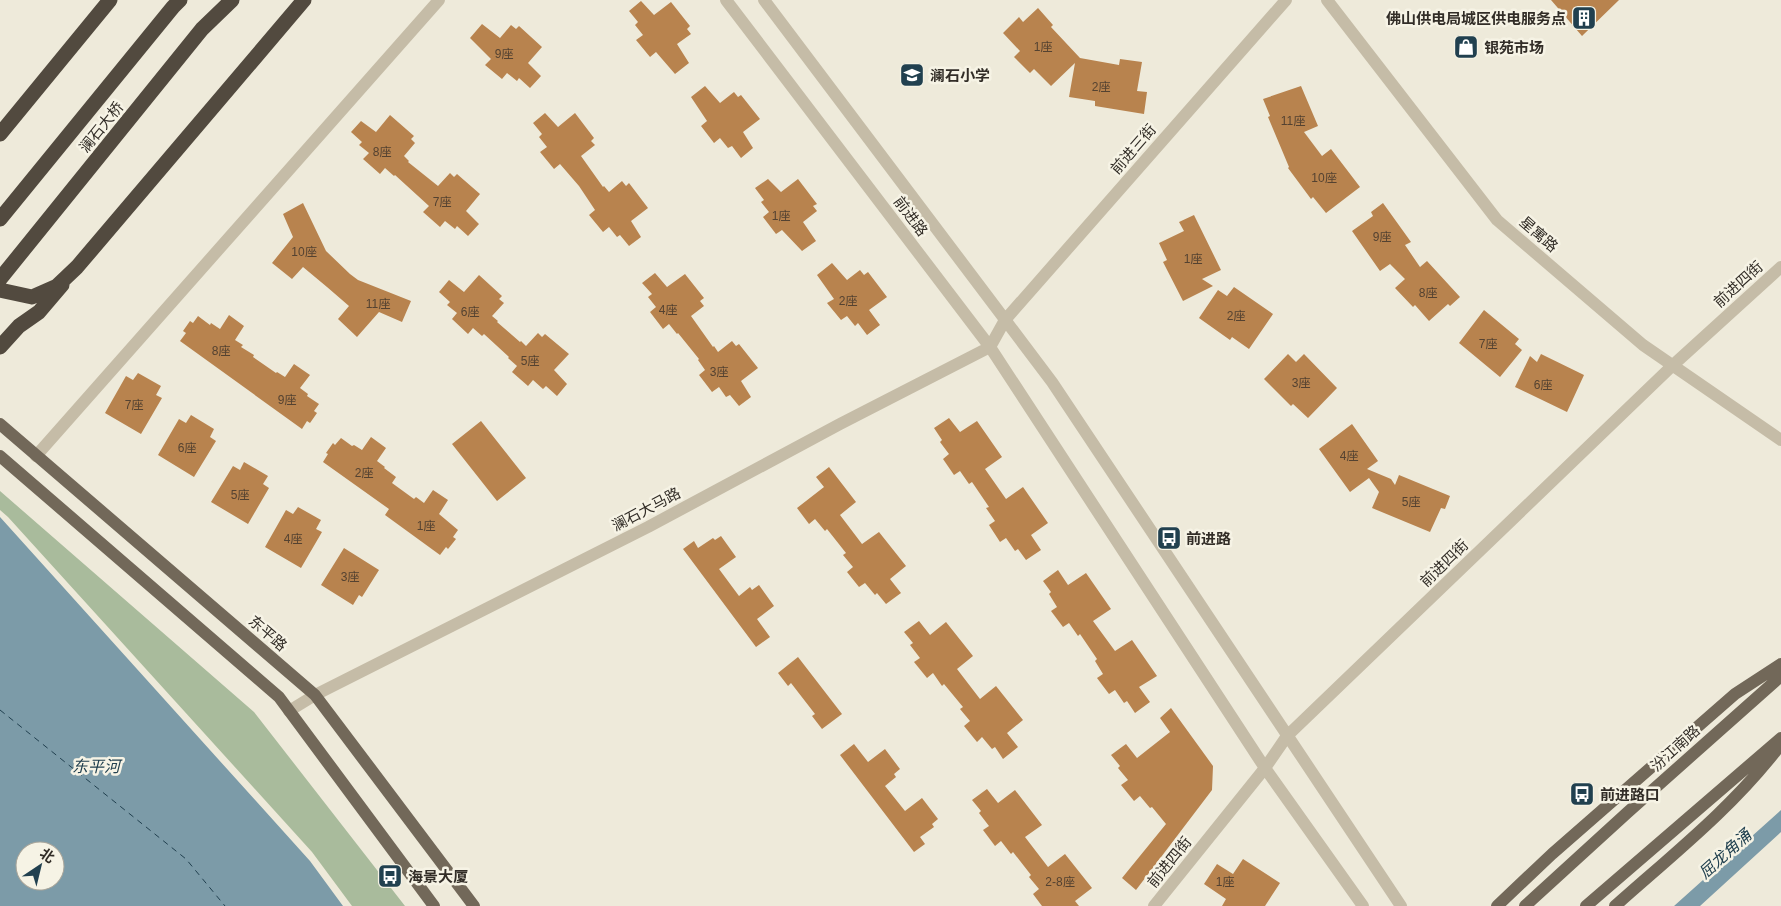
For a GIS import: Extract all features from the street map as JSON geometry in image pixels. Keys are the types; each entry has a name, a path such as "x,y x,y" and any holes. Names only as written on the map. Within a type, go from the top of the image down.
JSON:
{"highway":[{"path":"0,134 110,0"},
{"name":"澜石大桥","path":"0,219 180,0"},
{"name":"澜石大桥","path":"0,279 202,30 232,0"},
{"path":"0,347 19,326 40,312 304,0"},
{"path":"0,290 32,297 57,286 77,267"}],"main road":[{"name":"东平路","path":"0,424 315,695 474,906"},
{"path":"0,456 279,697 434,906"},
{"path":"1497,906 1552,854 1735,694 1781,664"},
{"name":"汾江南路","path":"1525,906 1781,676"},
{"path":"1586,906 1781,738"},
{"path":"1615,906 1725,806 1760,771 1781,744"}],"street":[{"path":"36,456 439,0"},
{"name":"前进路","path":"726,0 990,348 1265,768 1363,906"},
{"name":"前进路","path":"764,0 1052,382 1401,906"},
{"name":"前进三街","path":"1005,320 1286,0"},
{"name":"星寓路","path":"1327,0 1497,220 1643,345 1781,440"},
{"name":"前进四街","path":"1154,906 1265,768 1287,736 1672,366 1781,268"},
{"path":"990,348 1005,320"},
{"name":"澜石大马路","path":"289,711 315,695 648,527 840,424 990,348"}],"green space":[{"path":"0,491 254,712 405,906 352,906 312,852 0,510"}],"water":[{"name":"东平河","path":"0,517 310,861 343,906 0,906"},
{"path":"1781,810 1781,832 1700,906 1674,906"}],"building":[{"name":"佛山供电局城区供电服务点","path":"1551,0 1619,0 1582,36"},
{"path":"641,1 654,15 671,2 690,26 687,29 691,34 677,44 689,63 675,74 656,52 650,57 636,40 643,35 635,25 638,22 629,11"},
{"path":"1038,8 1053,25 1051,27 1080,58 1119,65 1120,59 1142,62 1137,91 1147,92 1144,114 1095,106 1095,101 1069,97 1075,63 1051,86 1034,69 1030,73 1014,57 1020,51 1003,33 1019,17 1023,22"},
{"path":"482,24 500,38 511,25 516,29 519,26 542,47 528,63 541,76 530,88 519,78 517,81 507,73 502,79 485,65 491,59 470,38"},
{"path":"705,86 720,103 734,92 738,97 741,95 760,119 743,132 753,148 741,158 732,146 728,148 720,138 714,143 701,126 707,121 691,97"},
{"path":"1301,86 1318,126 1304,132 1322,156 1331,149 1360,187 1326,213 1313,197 1311,199 1288,168 1263,99"},
{"path":"545,113 558,127 575,113 594,138 591,141 595,145 581,156 603,187 609,192 622,181 626,186 629,183 648,208 631,221 641,237 629,246 620,235 617,237 609,227 603,232 589,215 595,210 579,186 560,164 554,169 540,152 547,147 539,137 542,134 533,123"},
{"path":"390,115 414,136 411,139 415,143 404,156 408,162 438,186 450,173 454,177 457,174 480,194 466,211 479,224 468,236 457,226 455,229 445,221 440,227 423,212 429,206 395,175 385,168 380,174 363,159 369,153 359,145 362,142 351,132 361,121 376,132"},
{"path":"768,179 781,192 798,179 817,204 813,206 817,211 803,222 816,241 802,251 782,230 776,234 763,217 769,212 761,202 764,200 755,188"},
{"path":"303,203 326,251 350,274 358,280 411,301 402,322 379,312 357,337 338,319 349,306 303,267 292,279 272,263 293,237 283,214"},
{"path":"1383,203 1411,242 1405,245 1420,267 1427,261 1460,297 1450,306 1448,304 1429,321 1415,305 1413,307 1395,288 1405,279 1390,264 1380,271 1352,231 1373,216 1371,212"},
{"path":"1194,215 1221,270 1202,279 1213,286 1183,301 1163,262 1167,260 1159,243 1184,231 1179,222"},
{"path":"832,263 847,280 860,270 864,275 868,272 887,297 869,310 880,325 867,335 858,323 855,326 847,316 841,320 827,303 834,299 817,275"},
{"path":"655,273 667,287 685,274 704,298 700,301 704,306 691,316 713,347 718,352 732,341 736,346 739,344 758,368 741,381 751,397 739,406 730,395 726,397 719,387 712,392 699,375 705,370 699,359 669,324 663,329 650,312 656,307 648,297 652,294 642,283"},
{"path":"479,275 502,296 499,299 504,303 492,316 497,322 526,346 538,333 542,337 545,334 569,354 554,370 567,384 557,396 546,386 543,389 533,380 528,386 512,372 517,366 484,334 482,336 473,328 468,334 452,319 457,313 447,305 450,302 439,292 449,280 464,292"},
{"path":"1234,287 1273,314 1249,349 1232,337 1230,340 1199,318 1218,290 1227,296"},
{"path":"1484,310 1519,339 1515,344 1522,350 1500,377 1459,343"},
{"path":"229,315 244,326 235,340 243,345 241,347 254,355 253,357 285,377 294,364 310,375 300,388 308,394 307,396 319,404 314,411 317,413 310,423 307,421 302,429 180,341 186,333 183,331 190,321 193,323 198,316 210,325 211,323 220,329"},
{"path":"1288,354 1296,362 1304,354 1337,388 1308,418 1293,404 1291,406 1264,379"},
{"path":"1541,354 1584,375 1567,412 1515,387 1530,356 1537,362"},
{"path":"138,373 161,386 156,395 162,398 141,434 105,413 126,376 133,380"},
{"path":"191,415 214,429 210,437 216,441 194,477 158,455 179,419 186,423"},
{"path":"949,418 960,432 977,421 1002,457 985,469 1006,499 1023,487 1048,523 1031,535 1041,550 1026,560 1018,549 1015,551 1006,538 1000,542 989,525 995,521 986,508 989,507 972,482 969,484 960,471 954,475 943,459 949,454 940,442 942,440 934,428"},
{"path":"481,421 526,478 497,501 452,444"},
{"path":"1352,424 1378,461 1367,469 1391,479 1395,485 1399,475 1450,496 1445,509 1441,508 1430,532 1372,508 1379,492 1369,478 1350,492 1319,449"},
{"path":"371,437 386,448 377,461 396,477 392,483 414,499 416,497 424,503 433,490 448,500 439,514 458,530 453,537 456,539 440,555 385,515 389,509 323,462 328,454 326,453 333,443 335,445 341,438 362,450"},
{"path":"244,462 268,476 263,484 269,488 248,524 211,502 233,466 240,470"},
{"path":"829,467 856,502 840,515 862,544 879,532 906,566 890,579 901,593 886,604 865,583 859,587 847,572 853,567 843,555 846,553 827,529 825,531 815,519 809,524 797,508 824,487 816,477"},
{"path":"298,507 321,520 316,529 322,532 301,568 265,547 286,510 293,514"},
{"path":"721,536 736,557 719,569 739,596 750,587 752,590 759,585 774,606 757,619 770,637 756,647 683,549 694,541 698,548 713,538 715,540"},
{"path":"344,548 379,570 362,597 359,595 353,605 321,585"},
{"path":"1058,570 1068,585 1086,573 1111,609 1093,621 1115,651 1132,640 1157,676 1139,687 1150,702 1135,713 1127,701 1124,703 1115,690 1109,694 1097,678 1103,674 1095,661 1097,659 1080,634 1078,636 1069,623 1063,627 1051,611 1057,607 1049,594 1051,592 1043,581"},
{"path":"919,621 930,635 946,622 973,656 957,669 980,699 996,686 1023,720 1007,733 1018,747 1003,759 995,747 992,749 982,737 977,742 964,726 970,721 960,709 963,707 944,684 942,686 933,673 927,678 914,662 920,658 910,645 913,643 904,632"},
{"path":"798,657 842,714 822,729 812,716 815,714 791,683 788,686 778,673"},
{"path":"1171,708 1213,766 1212,790 1136,890 1122,878 1166,824 1140,796 1134,801 1121,785 1128,780 1118,768 1120,766 1111,755 1126,744 1137,758 1170,732 1160,718"},
{"path":"854,744 868,762 885,749 900,769 894,774 896,777 885,786 905,811 922,798 938,819 932,824 934,827 920,837 925,844 914,852 840,755"},
{"path":"987,789 998,803 1015,790 1042,825 1025,837 1048,867 1065,854 1092,888 1075,901 1079,906 1042,906 1033,894 1039,889 1029,877 1031,875 1013,852 1011,854 1001,841 995,846 983,830 989,826 979,813 981,811 972,800"},
{"path":"1243,859 1280,883 1265,906 1222,906 1226,899 1204,884 1217,864 1233,874"}],"ferry route":[{"path":"0,710 186,859 225,906"}],"place":[{"name":"佛山供电局城区供电服务点","path":"1584,18"},
{"name":"银苑市场","path":"1466,47"},
{"name":"澜石小学","path":"912,75"},
{"name":"前进路","path":"1169,538"},
{"name":"前进路口","path":"1582,794"},
{"name":"海景大厦","path":"390,876"}],"water label":[{"name":"屈龙角涌","path":"1725,854"}]}
